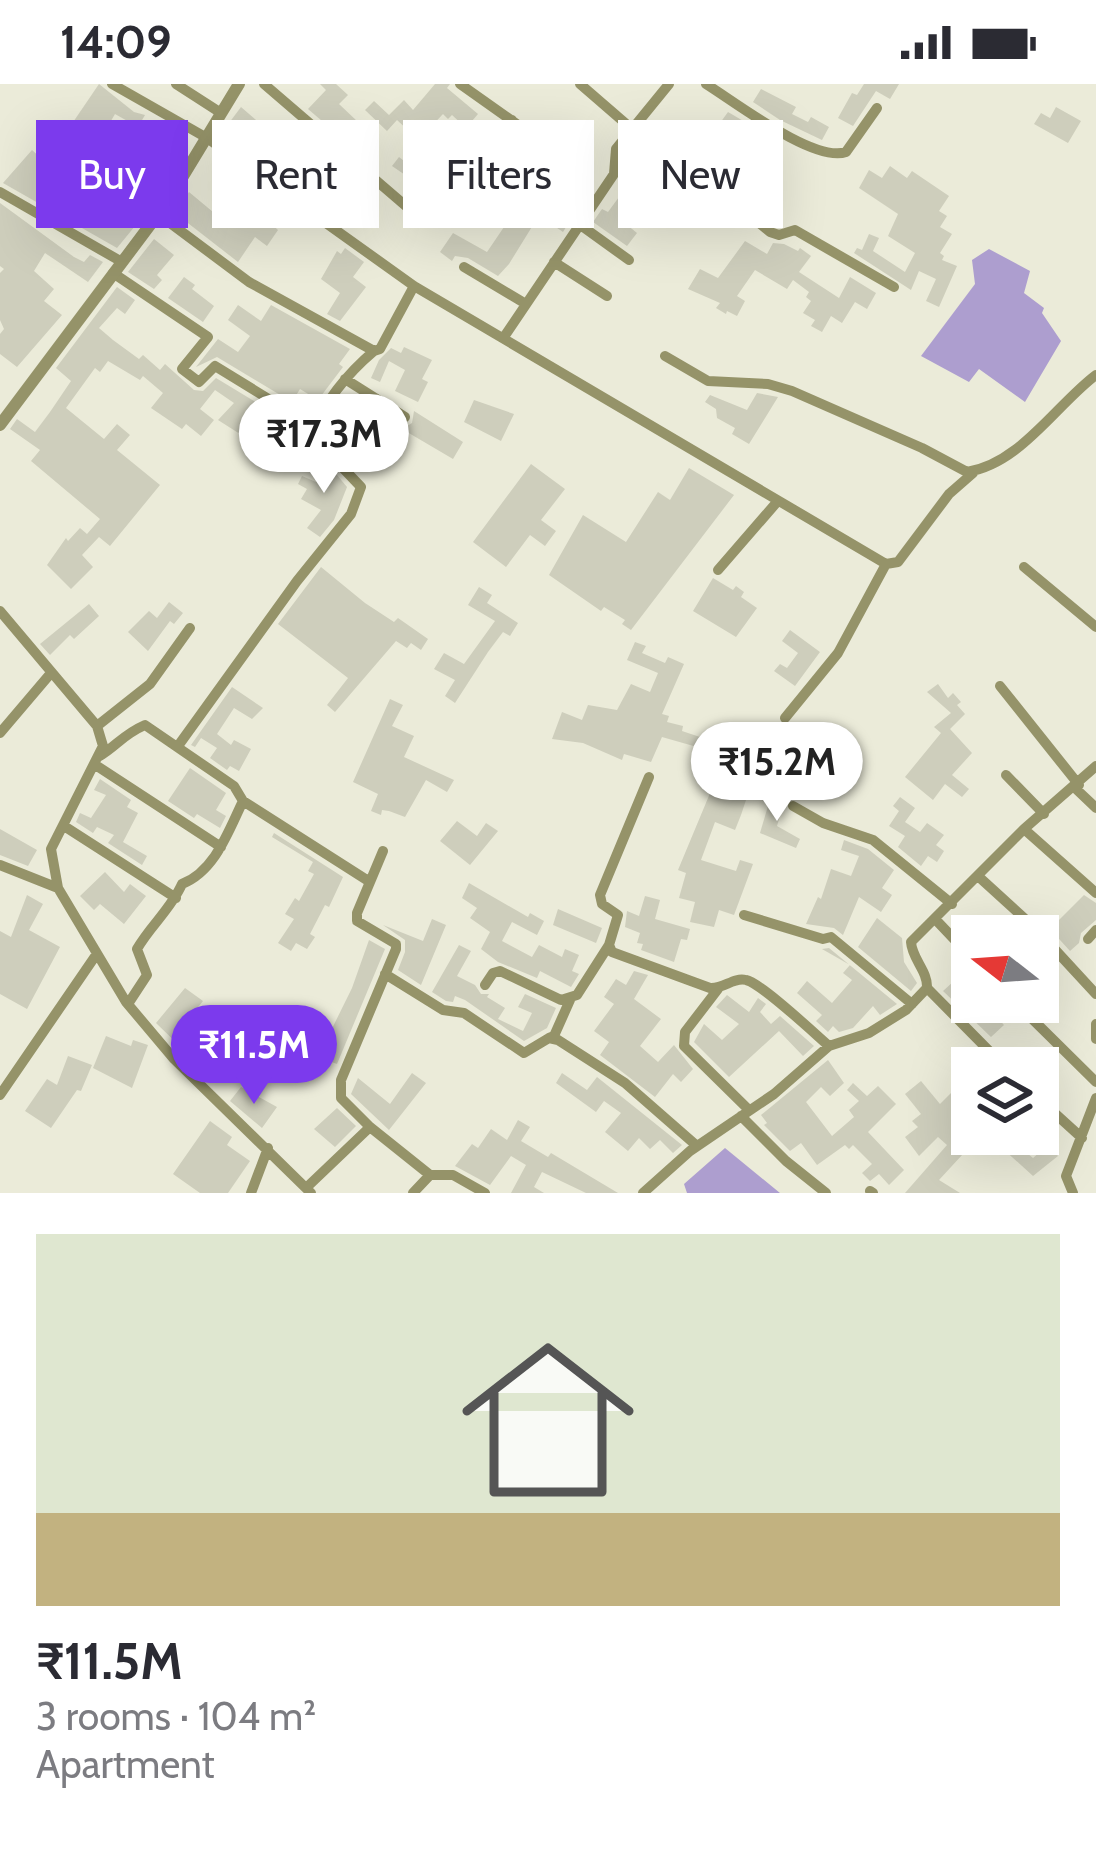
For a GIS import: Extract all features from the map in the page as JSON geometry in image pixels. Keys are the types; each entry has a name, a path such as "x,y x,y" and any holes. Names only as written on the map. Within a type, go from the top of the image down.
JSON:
{"street":[{"path":"112,84 207,138 414,286 886,564 898,562 949,494 1030,436 1096,375"},
{"path":"176,84 221,113"},
{"path":"188,167 239,84"},
{"path":"264,84 403,204"},
{"path":"460,84 512,120"},
{"path":"580,84 627,120"},
{"path":"640,120 669,84"},
{"path":"706,84 794,139 831,154 846,152 877,108"},
{"path":"594,203 614,174 618,146"},
{"path":"0,192 117,267 208,337 182,369 199,382 215,366 293,414 307,404 320,414"},
{"path":"0,424 147,228"},
{"path":"177,228 249,282 374,351"},
{"path":"504,337 577,228"},
{"path":"585,228 629,260"},
{"path":"765,228 779,235 794,230 894,287"},
{"path":"554,262 607,296"},
{"path":"464,267 526,304"},
{"path":"178,746 284,597 351,514 361,487 341,466 347,452 311,435 345,379 380,349 414,286"},
{"path":"665,356 708,381 780,387 922,448 960,470 976,471"},
{"path":"345,379 406,417"},
{"path":"0,396 15,405"},
{"path":"718,570 777,502"},
{"path":"785,718 838,653 886,564"},
{"path":"1024,567 1096,627"},
{"path":"0,611 98,726 103,746 51,849 58,888 128,1004 174,1059 308,1191 370,1127"},
{"path":"98,726 150,684 190,628"},
{"path":"0,734 51,673"},
{"path":"1000,686 1096,808"},
{"path":"96,761 123,734 145,725 234,786 243,801 370,882"},
{"path":"96,761 221,847"},
{"path":"643,1193 829,1046 869,1034 912,1004 927,988 927,979 910,942 1024,829 1096,766"},
{"path":"1006,775 1044,814"},
{"path":"484,986 500,971 561,1000 578,995 609,945 618,915 602,904 600,895 649,777"},
{"path":"128,1004 147,975 137,950 182,884 198,878 221,847 243,801"},
{"path":"793,806 823,824 873,840 952,904"},
{"path":"64,826 176,898"},
{"path":"1024,829 1096,893"},
{"path":"383,851 357,921 396,944 339,1090 341,1098 430,1175 453,1175 485,1193"},
{"path":"0,866 58,888"},
{"path":"979,877 1036,928 1096,994"},
{"path":"744,914 823,939 831,937 912,1004"},
{"path":"936,920 951,936"},
{"path":"609,945 621,957 718,989"},
{"path":"0,1095 96,955"},
{"path":"385,974 443,1010 464,1013 524,1053 554,1036 570,1000"},
{"path":"826,1193 786,1161 684,1046 686,1032 718,989 738,980 754,983 829,1046"},
{"path":"927,988 985,1047"},
{"path":"1036,1023 1096,1082"},
{"path":"1096,1024 1096,1039"},
{"path":"549,1039 572,1048 625,1083 697,1146"},
{"path":"1073,1193 1066,1176 1096,1098"},
{"path":"1059,1117 1082,1138"},
{"path":"251,1193 268,1148"},
{"path":"412,1193 430,1175"}],"shaded area":[{"path":"989,249 1030,271 1024,293 1044,308 1042,313 1061,341 1025,402 979,369 969,382 921,356 975,284 972,260"},
{"path":"725,1148 780,1193 687,1193 684,1184"}],"building":[{"path":"99,84 134,112 145,115 142,120 115,114 112,120 75,120"},
{"path":"320,84 336,84 348,95 339,104 356,120 321,120 308,109 326,90"},
{"path":"435,84 450,84 447,88 478,114 473,120 457,120 452,115 448,119 443,114 437,120 403,120 403,126 397,120 387,131 365,110 374,101 389,115 404,100 413,110"},
{"path":"864,84 899,84 890,99 876,91 853,126 838,118 852,93 857,95"},
{"path":"761,89 796,107 792,114 829,127 822,140 753,102"},
{"path":"241,107 256,120 231,120"},
{"path":"1056,107 1081,121 1068,143 1034,124 1041,113 1050,118"},
{"path":"32,150 36,154 36,202 3,183"},
{"path":"399,157 403,160 403,174 392,166"},
{"path":"890,166 907,178 912,171 949,196 939,211 947,216 940,227 952,234 940,253 942,260 957,266 939,307 926,301 936,279 919,271 911,290 854,253 857,248 862,250 869,234 879,238 873,251 905,272 915,253 888,236 898,214 859,188 869,170 882,178"},
{"path":"188,194 212,211 212,228 278,230 267,246 255,237 238,262 188,223"},
{"path":"618,198 618,228 637,233 627,246 594,223 602,209 608,212"},
{"path":"0,203 74,257 84,262 90,255 103,262 88,282 45,253 34,271 54,289 44,301 62,315 17,367 0,354 4,329 0,273 4,269 0,266"},
{"path":"82,228 133,228 117,248"},
{"path":"503,228 531,228 498,276 468,258 455,256 452,261 440,252 453,233 487,252"},
{"path":"154,239 174,255 157,275 162,280 154,289 128,272"},
{"path":"745,241 767,254 773,243 800,248 811,256 799,272 839,298 850,277 876,293 867,309 855,302 842,323 831,316 822,332 803,313 811,301 806,297 809,292 793,280 787,289 755,270 737,296 745,301 737,316 726,314 716,308 720,303 688,289 700,269 718,278"},
{"path":"345,248 364,262 353,277 366,287 340,321 327,314 340,293 321,279 337,251 341,254"},
{"path":"184,277 214,306 203,322 168,298"},
{"path":"117,287 135,300 125,314 117,308 99,328 113,340 160,370 165,364 194,390 203,391 216,378 290,423 280,439 261,426 251,441 218,420 234,403 215,390 200,409 214,420 201,436 151,408 163,393 143,376 140,380 108,361 100,372 95,368 66,408 104,439 117,424 130,435 117,450 160,485 110,546 99,537 82,555 93,567 71,589 47,565 66,538 68,541 80,528 87,534 100,519 31,461 40,450 10,429 17,419 35,432 71,381 56,368"},
{"path":"238,305 261,321 271,305 350,349 339,364 343,367 318,400 300,389 292,402 217,357 196,367 218,339 238,352 250,336 228,320"},
{"path":"404,347 432,360 418,402 395,391 405,370 389,361 380,382 371,378 391,348 401,353"},
{"path":"757,393 778,397 749,444 732,434 735,428 717,418 716,409 705,402 710,395 747,410"},
{"path":"474,400 514,414 501,441 464,422"},
{"path":"414,411 463,442 453,459 402,429 412,423"},
{"path":"326,453 334,457 332,469 347,487 334,520 320,537 307,528 321,510 301,499 307,489 298,484 302,476 316,482 325,467 320,463"},
{"path":"531,464 565,489 541,520 556,531 545,546 530,535 506,567 473,542"},
{"path":"689,468 734,495 631,630 622,624 625,620 604,607 601,611 549,575 583,515 626,542 658,492 670,500"},
{"path":"321,567 365,603 428,639 421,650 396,641 335,712 327,705 348,678 278,624"},
{"path":"713,578 733,590 736,586 744,592 741,597 757,608 736,637 693,611"},
{"path":"479,587 492,595 487,603 518,623 510,636 503,632 455,703 445,696 455,680 434,669 444,653 464,664 495,621 468,605"},
{"path":"169,602 183,613 174,624 170,621 148,651 128,632 149,611 157,618"},
{"path":"89,604 99,616 50,655 40,644"},
{"path":"790,630 820,652 795,686 774,671 780,664 787,668 798,653 782,641"},
{"path":"635,642 646,646 642,653 665,663 668,657 684,664 662,714 669,716 667,722 700,737 697,747 662,737 651,762 624,754 622,760 583,743 552,739 562,712 582,720 588,705 617,710 631,684 650,692 658,673 627,660"},
{"path":"938,684 948,698 953,693 961,702 957,705 965,714 950,729 972,753 952,775 969,789 962,797 945,784 933,800 905,777 941,733 934,727 951,713 927,692"},
{"path":"232,687 263,708 252,719 234,708 217,734 231,745 234,740 251,749 239,771 230,766 227,770 210,758 217,748 201,738 195,747 191,745"},
{"path":"390,699 403,705 392,726 414,736 404,757 454,780 447,792 426,780 405,817 371,811 378,794 353,782"},
{"path":"190,768 226,793 216,810 226,816 220,828 168,801"},
{"path":"100,779 131,800 127,807 138,813 123,842 147,856 142,865 108,843 114,835 97,827 93,833 76,822 80,813 91,818 106,795 94,790"},
{"path":"729,783 750,788 741,815 735,830 715,822 701,860 736,871 740,860 753,864 734,915 719,910 714,927 690,922 695,902 679,898 686,873 678,870 713,786 726,791"},
{"path":"771,796 784,802 777,826 800,839 796,848 760,833"},
{"path":"900,797 915,808 905,822 920,832 927,823 944,835 936,845 944,851 937,862 928,856 921,866 898,847 905,836 889,826 899,811 893,806"},
{"path":"457,821 477,836 486,823 498,831 470,865 440,841"},
{"path":"0,829 37,850 28,866 0,855"},
{"path":"274,833 343,877 310,934 315,937 307,949 296,943 291,951 278,943 294,919 285,914 295,898 299,901 314,874 308,871 313,862 272,837"},
{"path":"844,840 868,849 894,870 882,888 892,895 881,912 859,897 843,935 834,928 806,924 831,869 851,876 859,856 841,850"},
{"path":"105,872 124,892 130,884 146,896 124,924 100,904 94,910 80,896"},
{"path":"469,883 528,917 530,913 544,921 537,935 512,922 502,941 532,957 539,945 562,957 565,949 579,955 572,971 579,974 571,987 540,971 537,978 498,962 481,949 490,932 470,918 477,908 462,898"},
{"path":"27,895 43,904 29,930 60,947 27,1009 0,994 0,931 11,937"},
{"path":"1084,895 1096,903 1096,920 1070,951 1059,939 1059,920"},
{"path":"645,896 660,900 655,919 690,929 687,940 681,939 674,962 641,950 640,933 625,927 627,911 639,916"},
{"path":"558,909 602,928 596,943 553,925"},
{"path":"877,918 902,938 904,962 917,983 911,991 858,947"},
{"path":"432,919 446,925 421,985 398,970 405,940 383,925 423,941"},
{"path":"369,940 385,949 337,1064 318,1057"},
{"path":"459,945 471,951 457,976 505,1008 498,1019 523,1031 532,1013 518,1007 525,994 556,1008 547,1028 524,1041 465,1000 455,996 453,1002 446,1001 432,992"},
{"path":"850,965 897,1004 880,1015 873,1006 853,1028 839,1032 833,1026 828,1032 816,1021 822,1015 797,993 807,981 832,1003 852,980 843,973"},
{"path":"634,971 648,975 634,999 661,1019 640,1046 658,1062 674,1045 693,1069 681,1082 673,1074 655,1097 600,1055 609,1042 594,1031 614,1004 604,997 616,979 626,985"},
{"path":"185,988 203,1001 187,1021 202,1034 192,1058 156,1023"},
{"path":"727,995 749,1012 758,998 766,1004 760,1012 771,1024 780,1016 814,1046 803,1056 779,1031 729,1077 694,1042 704,1024 722,1040 739,1024 716,1007"},
{"path":"976,1023 1002,1023 991,1037"},
{"path":"106,1036 131,1046 133,1040 148,1045 132,1088 93,1068"},
{"path":"68,1056 92,1065 81,1091 77,1090 51,1128 25,1111 47,1079 57,1085"},
{"path":"828,1060 844,1083 830,1096 821,1087 806,1102 832,1136 854,1117 849,1110 859,1101 847,1090 853,1083 867,1096 878,1086 896,1104 868,1132 904,1170 889,1185 879,1174 870,1181 862,1173 872,1164 853,1145 849,1149 845,1145 817,1165 801,1143 790,1151 764,1125 761,1115"},
{"path":"412,1073 426,1083 389,1130 351,1094 358,1078 390,1104"},
{"path":"562,1073 587,1090 597,1077 682,1145 673,1153 660,1140 650,1149 639,1138 628,1151 605,1132 621,1113 604,1101 596,1112 556,1083"},
{"path":"921,1081 940,1104 951,1093 951,1155 962,1155 939,1180 960,1193 905,1193 947,1145 938,1137 919,1156 905,1137 918,1127 912,1121 921,1114 905,1094"},
{"path":"241,1087 277,1107 262,1128 230,1101"},
{"path":"337,1108 356,1126 335,1147 314,1129"},
{"path":"518,1120 530,1127 521,1141 618,1193 586,1193 542,1172 534,1187 544,1193 511,1193 526,1165 511,1156 490,1185 455,1166 472,1144 478,1148 491,1129 507,1140"},
{"path":"210,1121 232,1137 227,1145 250,1161 228,1193 200,1193 173,1174"},
{"path":"1010,1155 1058,1156 1033,1176"}]}
